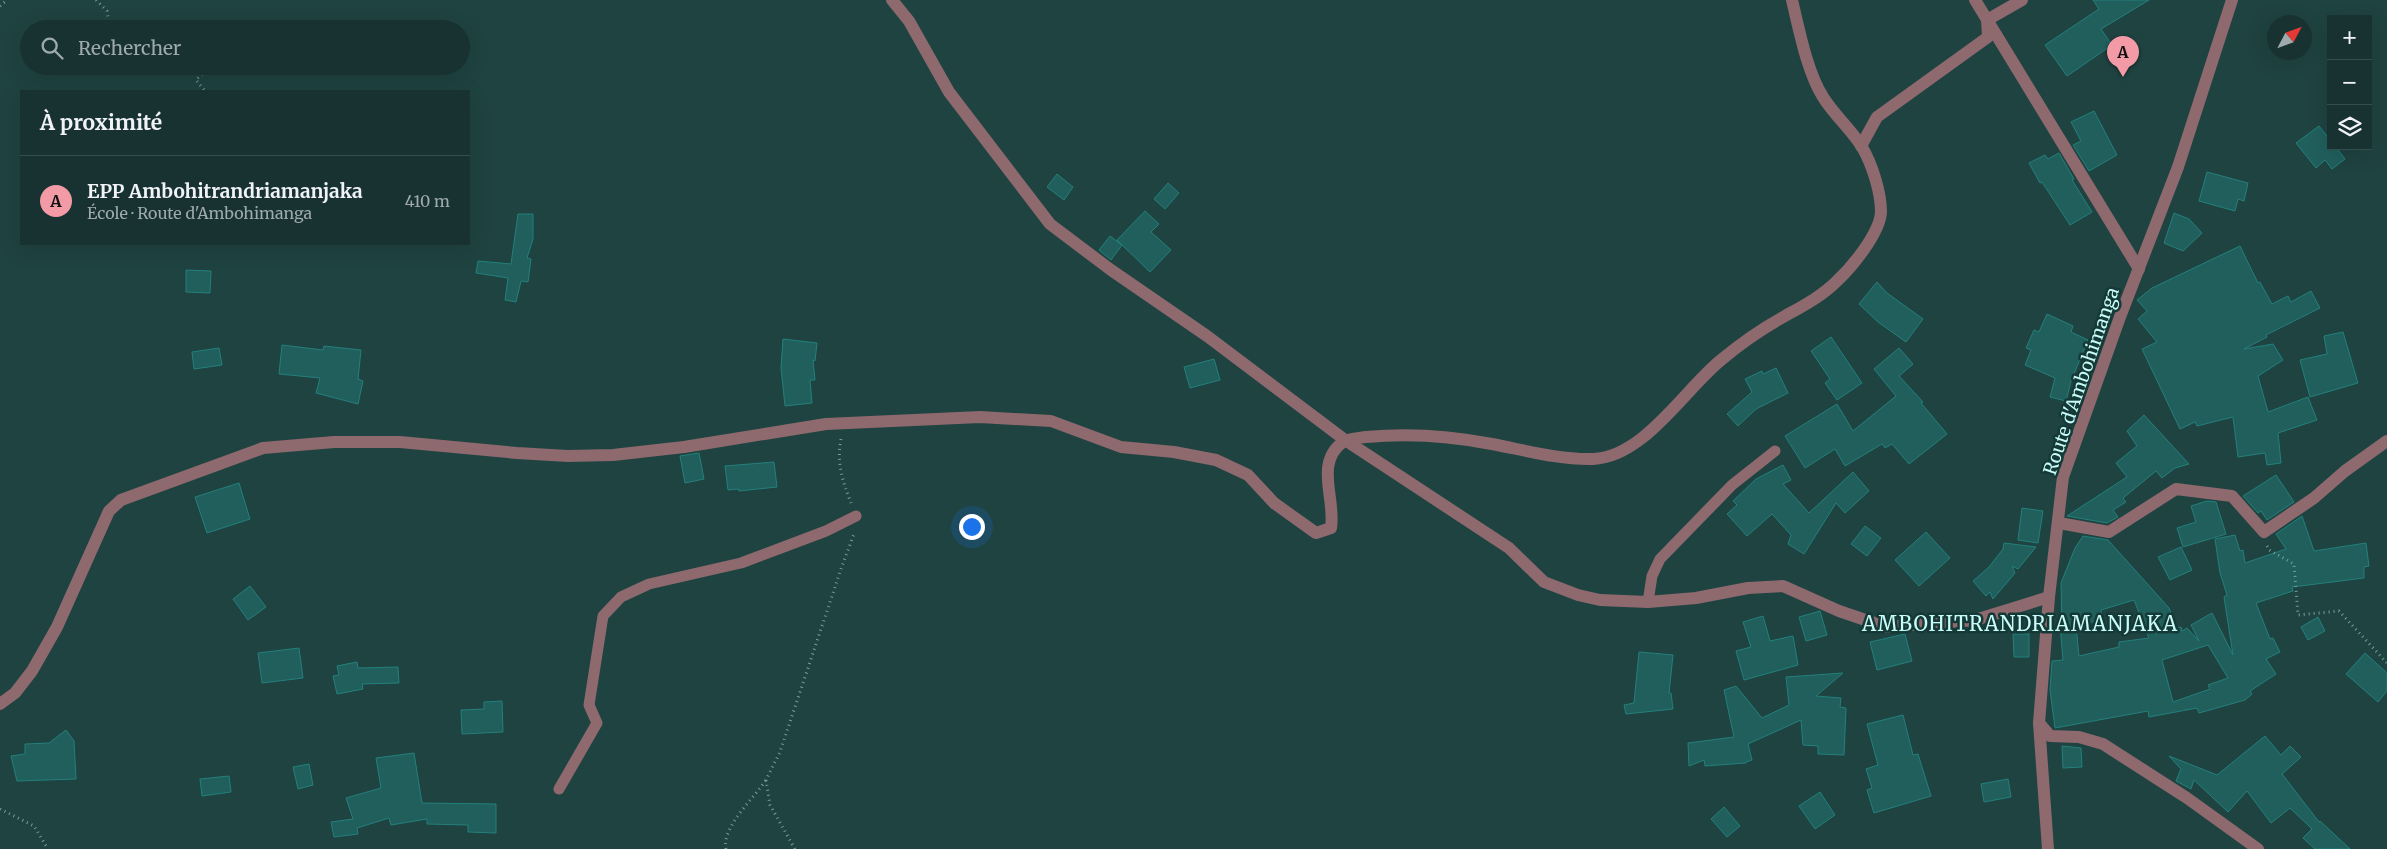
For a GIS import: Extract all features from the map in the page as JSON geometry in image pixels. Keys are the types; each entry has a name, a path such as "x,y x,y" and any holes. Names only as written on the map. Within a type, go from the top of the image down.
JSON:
{"street":[{"path":"892,0 909,21 949,92 1050,224 1111,270 1207,336 1345,440 1509,548 1544,582 1578,595 1600,600 1648,602 1696,598 1748,588 1783,586 1838,610 1886,627 1976,620 2049,597"},
{"path":"0,704 15,693 43,652 77,584 109,511 121,500 263,448 334,442 400,442 517,453 568,456 613,455 684,447 817,425 852,422 980,417 1051,421 1121,447 1174,452 1216,460 1248,475 1274,503 1316,533 1330,528 1333,516 1326,476 1331,453 1345,440 1395,434 1488,443 1549,455 1594,459 1620,450 1643,437 1662,421 1720,360 1782,317 1807,304 1837,282 1862,251 1876,229 1880,212 1877,187 1862,146 1822,96 1803,47 1792,0"},
{"path":"1975,0 2138,269"},
{"path":"1987,20 2022,0"},
{"name":"Route d'Ambohimanga","path":"2048,849 2039,723 2049,597 2063,477 2138,269 2178,167 2232,0"},
{"path":"1862,146 1877,117 1988,37 1987,20"},
{"path":"2059,523 2109,532 2176,489 2232,496 2264,532 2314,498 2345,471 2387,441"},
{"path":"2039,723 2050,736 2079,737 2103,744 2187,798 2258,849"}],"lane":[{"path":"1648,602 1652,576 1660,560 1732,485 1775,451"},
{"path":"558,789 597,723 589,705 603,616 621,597 649,584 741,563 826,531 856,516"}],"path":[{"path":"0,6 6,0"},
{"path":"96,0 107,11 108,20"},
{"path":"201,75 196,80 204,90"},
{"path":"726,849 725,845 731,824 753,799 766,780 780,752 842,566 854,536 856,516 843,482 838,453 841,439 852,422"},
{"path":"2264,532 2265,544 2269,550 2294,564 2298,615 2339,611 2387,663"},
{"path":"766,780 770,805 795,849"},
{"path":"0,809 34,826 48,849"}],"building":[{"path":"2093,0 2149,0 2101,29 2112,45 2067,76 2045,45 2099,9"},
{"path":"2094,111 2117,155 2089,171 2073,145 2081,141 2071,122"},
{"path":"2319,126 2327,136 2327,150 2338,150 2345,159 2332,169 2325,160 2316,168 2296,143"},
{"path":"2059,153 2074,179 2072,180 2092,212 2070,225 2042,182 2040,183 2029,163 2045,155 2048,159"},
{"path":"2207,172 2248,183 2244,201 2238,199 2235,211 2199,201"},
{"path":"1057,174 1073,187 1064,200 1047,187"},
{"path":"1168,183 1179,193 1165,209 1154,199"},
{"path":"1145,211 1159,224 1151,232 1171,250 1150,272 1117,240"},
{"path":"2174,213 2189,219 2202,233 2183,251 2164,243"},
{"path":"518,214 533,214 533,239 527,258 531,259 528,282 521,281 516,302 505,300 508,278 476,273 478,261 511,264"},
{"path":"1110,236 1122,245 1111,260 1099,250"},
{"path":"2240,246 2258,283 2260,282 2272,304 2288,296 2291,302 2311,291 2320,308 2266,335 2267,337 2244,349 2273,344 2283,360 2258,376 2268,412 2308,397 2317,420 2278,433 2281,463 2267,465 2265,453 2238,457 2233,417 2197,426 2195,422 2180,429 2142,349 2157,342 2138,319 2147,311 2137,300 2152,288"},
{"path":"186,270 211,271 210,293 186,292"},
{"path":"1877,282 1887,293 1923,319 1906,342 1878,322 1859,304"},
{"path":"2047,314 2073,326 2071,332 2088,340 2071,381 2066,401 2050,397 2055,378 2025,365 2031,350 2026,348 2034,330 2039,332"},
{"path":"2343,332 2358,383 2310,397 2300,360 2327,354 2324,336"},
{"path":"1831,337 1862,383 1837,400 1825,383 1830,379 1811,351"},
{"path":"783,339 817,343 815,361 813,360 815,380 810,380 812,403 785,406 781,368"},
{"path":"282,345 323,350 324,346 361,350 358,379 363,381 358,404 316,393 320,378 279,374"},
{"path":"219,348 222,365 194,369 192,352"},
{"path":"1899,348 1913,364 1899,376 1923,402 1921,403 1947,434 1909,464 1892,444 1885,448 1882,444 1845,466 1835,449 1805,468 1785,436 1837,404 1853,431 1896,396 1874,369"},
{"path":"1214,359 1220,380 1190,388 1184,367"},
{"path":"1776,368 1788,393 1756,409 1738,426 1727,414 1752,392 1745,379 1762,371 1763,374"},
{"path":"2144,415 2189,464 2175,468 2162,478 2156,471 2123,498 2126,502 2113,510 2118,517 2107,523 2067,516 2127,477 2116,463 2137,446 2127,431"},
{"path":"699,453 704,479 685,483 680,456"},
{"path":"774,462 777,487 739,491 739,489 728,490 725,466"},
{"path":"1783,465 1791,480 1783,484 1809,513 1853,472 1869,491 1845,513 1836,503 1804,554 1788,544 1791,535 1772,514 1747,536 1727,514 1737,505 1733,501 1756,479"},
{"path":"2276,475 2294,502 2267,520 2261,511 2258,513 2243,496"},
{"path":"239,483 250,519 207,533 195,497"},
{"path":"2207,501 2216,502 2226,534 2183,547 2177,528 2196,522 2191,506"},
{"path":"2022,508 2043,511 2038,543 2018,540"},
{"path":"2302,516 2314,551 2366,543 2369,566 2364,567 2364,578 2292,587 2293,591 2256,603 2270,639 2273,638 2280,652 2266,659 2276,674 2250,691 2252,694 2245,700 2199,713 2197,708 2149,717 2148,711 2055,728 2050,690 2052,661 2063,660 2060,625 2062,625 2061,583 2075,548 2083,536 2108,540 2169,608 2177,628 2181,627 2182,631 2187,628 2199,641 2191,625 2212,613 2233,655 2224,597 2227,595 2220,573 2215,539 2235,535 2240,551 2243,550 2245,563 2286,549 2276,534","holes":["2134,600 2149,638 2119,642 2119,647 2079,656 2076,626 2103,619 2101,610","2208,645 2228,678 2208,685 2210,689 2173,702 2162,660"]},
{"path":"1865,526 1881,538 1867,556 1851,544"},
{"path":"1926,532 1950,558 1919,586 1895,560"},
{"path":"2004,543 2036,547 2018,569 2012,566 2015,573 1993,599 1990,592 1986,596 1973,581 1989,567 2003,549"},
{"path":"2181,547 2192,570 2170,580 2158,557"},
{"path":"250,586 266,607 248,620 233,599"},
{"path":"1820,611 1827,635 1806,641 1799,617"},
{"path":"1763,616 1770,641 1793,636 1798,665 1744,680 1736,651 1751,647 1743,622"},
{"path":"2318,617 2325,631 2308,640 2301,627"},
{"path":"1905,634 1912,661 1877,670 1870,642"},
{"path":"2013,634 2029,634 2029,657 2014,657"},
{"path":"299,648 303,678 262,683 258,653"},
{"path":"1639,652 1673,655 1669,693 1671,693 1673,709 1626,714 1624,705 1634,703"},
{"path":"2365,653 2387,673 2387,691 2378,702 2346,674"},
{"path":"357,662 358,668 398,667 399,683 362,684 363,689 337,694 333,676 339,675 337,666"},
{"path":"1843,673 1816,696 1841,698 1840,707 1846,708 1844,755 1818,754 1818,746 1803,745 1801,720 1748,744 1752,760 1746,763 1705,766 1704,760 1689,766 1688,743 1734,737 1724,690 1736,686 1762,718 1789,705 1786,677"},
{"path":"502,701 503,732 462,734 461,710 484,709 484,702"},
{"path":"1903,715 1913,755 1918,754 1931,796 1874,813 1867,790 1872,788 1866,769 1878,765 1867,724"},
{"path":"66,730 74,741 76,779 17,781 11,756 25,754 25,744 49,743"},
{"path":"2265,736 2281,755 2290,746 2301,757 2282,774 2319,822 2350,849 2315,849 2303,838 2312,829 2290,808 2271,823 2247,791 2228,812 2194,780 2191,789 2176,781 2181,769 2169,756 2217,775"},
{"path":"2062,746 2081,748 2082,767 2063,768"},
{"path":"414,753 422,803 496,804 496,833 468,832 468,825 427,824 427,819 391,825 389,818 357,828 358,834 334,837 331,822 353,819 346,798 381,788 376,758"},
{"path":"309,764 313,785 298,789 293,767"},
{"path":"229,776 231,792 202,796 200,779"},
{"path":"2008,779 2011,797 1984,802 1981,784"},
{"path":"1820,792 1835,815 1815,829 1799,806"},
{"path":"1724,807 1740,826 1727,837 1711,819"}],"place":[{"name":"EPP Ambohitrandriamanjaka","path":"2123,77"}],"district":[{"name":"AMBOHITRANDRIAMANJAKA","path":"2020,623"}]}
